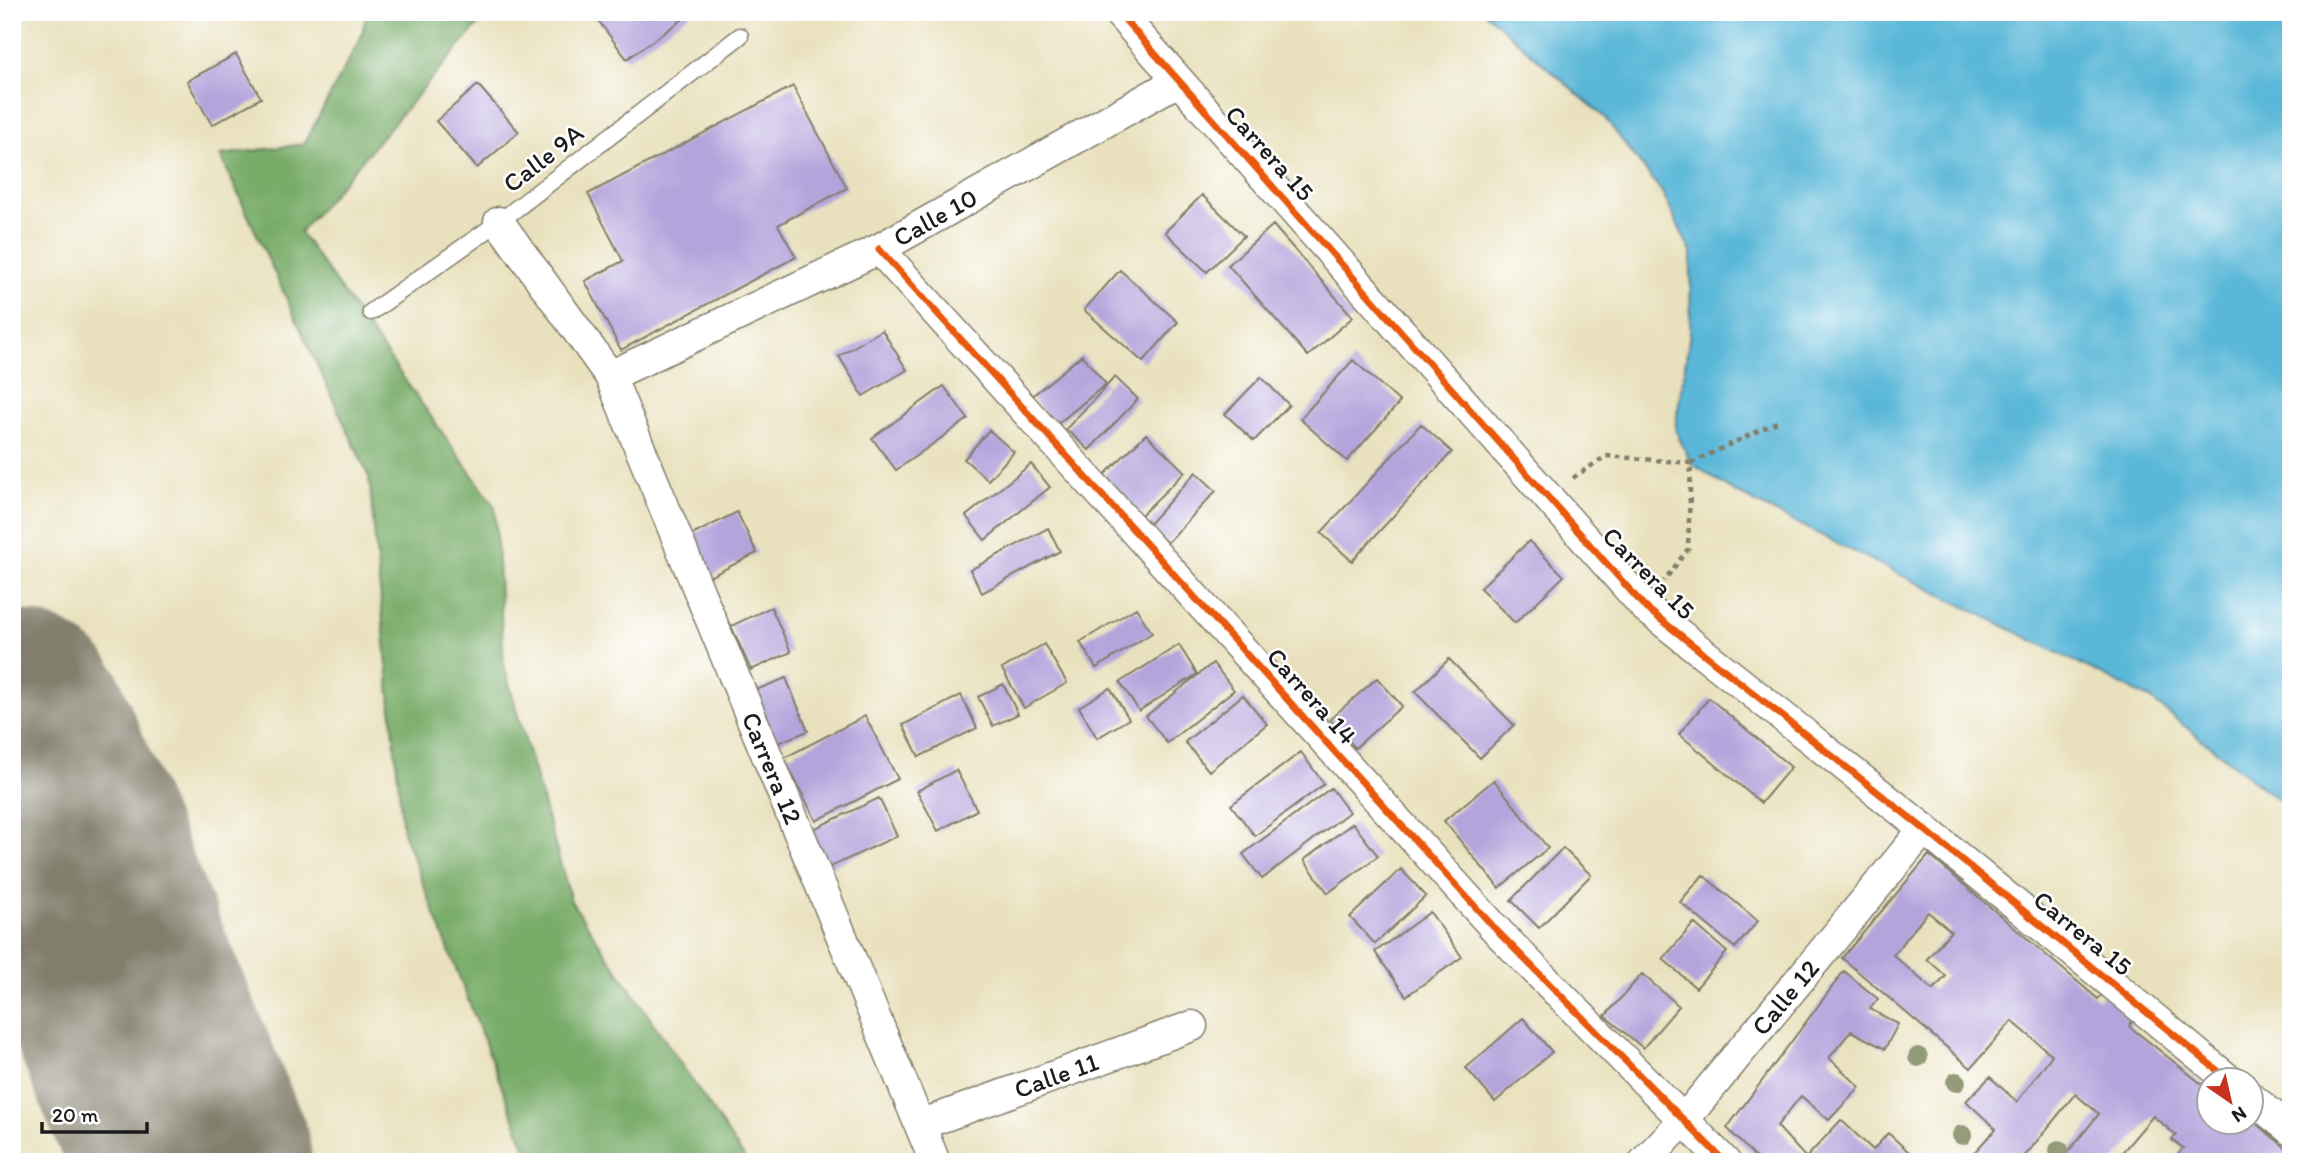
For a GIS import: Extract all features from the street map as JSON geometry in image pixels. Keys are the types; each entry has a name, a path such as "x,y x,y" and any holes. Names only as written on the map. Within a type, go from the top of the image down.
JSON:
{"street":[{"name":"Carrera 15","path":"1118,12 1645,607 1924,829 2212,1066"},
{"name":"Calle 10","path":"610,376 879,248 1178,81"},
{"name":"Carrera 12","path":"499,222 610,376 935,1162"},
{"name":"Carrera 14","path":"879,248 1491,924 1725,1162"},
{"name":"Calle 12","path":"1644,1162 1683,1121 1924,829"},
{"name":"Calle 11","path":"920,1125 1192,1026"},
{"path":"2264,1108 2291,1130"}],"lane":[{"name":"Calle 9A","path":"371,312 499,222 740,37"}],"path":[{"path":"1547,496 1606,456 1691,463 1777,422"},
{"path":"1645,607 1688,549 1691,463"}],"green space":[{"path":"367,12 489,12 300,232 495,507 504,666 571,901 747,1162 531,1162 403,832 369,477 220,155 304,144 361,37"}],"water":[{"path":"1484,12 2291,12 2291,810 2149,698 1736,493 1691,463 1675,429 1690,333 1691,252 1662,192 1604,117"}],"building":[{"path":"592,12 688,12 690,14 627,59"},
{"path":"236,54 261,98 212,125 187,81"},
{"path":"478,85 519,132 477,168 436,121"},
{"path":"793,86 847,188 778,225 796,257 621,350 585,281 623,261 588,194"},
{"path":"1202,195 1244,236 1207,272 1165,232"},
{"path":"1273,225 1353,317 1308,356 1228,265"},
{"path":"1120,270 1178,322 1143,362 1084,310"},
{"path":"882,330 907,370 863,396 839,356"},
{"path":"1082,355 1106,384 1055,426 1031,397"},
{"path":"1353,360 1400,402 1347,461 1300,419"},
{"path":"1115,377 1138,399 1089,450 1066,429"},
{"path":"1261,377 1289,405 1254,441 1225,414"},
{"path":"944,386 968,419 896,470 872,438"},
{"path":"1421,424 1452,452 1352,561 1321,533"},
{"path":"989,430 1014,452 988,480 964,459"},
{"path":"1146,434 1185,472 1137,519 1099,480"},
{"path":"1031,464 1050,487 985,540 966,516"},
{"path":"1196,472 1216,491 1167,543 1148,525"},
{"path":"737,512 757,553 705,579 684,539"},
{"path":"1048,528 1060,551 982,593 970,570"},
{"path":"1529,541 1564,576 1515,623 1480,588"},
{"path":"771,607 791,652 751,670 731,626"},
{"path":"1136,608 1152,633 1096,668 1080,642"},
{"path":"1044,644 1067,683 1024,708 1002,669"},
{"path":"1179,645 1197,674 1139,711 1120,682"},
{"path":"1449,659 1514,725 1480,758 1415,692"},
{"path":"1213,663 1234,690 1167,743 1146,716"},
{"path":"786,678 808,731 768,747 746,694"},
{"path":"1377,678 1402,706 1355,748 1330,719"},
{"path":"1003,684 1018,714 993,726 978,697"},
{"path":"1110,688 1129,719 1097,738 1079,707"},
{"path":"961,695 977,728 919,757 903,725"},
{"path":"1243,695 1267,724 1209,771 1185,742"},
{"path":"1709,698 1791,767 1761,803 1679,734"},
{"path":"865,716 898,779 816,821 784,758"},
{"path":"1301,752 1324,784 1255,836 1231,805"},
{"path":"956,770 977,810 938,831 917,791"},
{"path":"1494,780 1548,848 1499,888 1444,821"},
{"path":"1331,788 1349,812 1262,879 1243,854"},
{"path":"879,798 897,836 824,870 807,832"},
{"path":"1353,823 1378,856 1328,893 1304,860"},
{"path":"1563,848 1591,875 1539,928 1511,900"},
{"path":"1929,855 2098,999 2102,994 2134,1019 2129,1026 2194,1078 2194,1136 2264,1136 2264,1130 2291,1152 2291,1162 2172,1162 2183,1148 2172,1140 2176,1135 2153,1116 2114,1162 2069,1162 2064,1157 2099,1114 2075,1094 2020,1162 1965,1162 1996,1129 1966,1101 1990,1077 2017,1102 2052,1055 2012,1021 1971,1068 1842,958","holes":["1928,912 1951,931 1927,959 1946,976 1933,990 1893,955"]},
{"path":"1401,869 1426,896 1375,944 1350,917"},
{"path":"1703,875 1758,921 1735,948 1680,902"},
{"path":"1430,912 1462,957 1406,996 1375,952"},
{"path":"1694,923 1727,952 1696,988 1663,959"},
{"path":"1844,971 1878,999 1870,1009 1898,1024 1885,1049 1851,1031 1829,1058 1860,1087 1829,1120 1801,1096 1777,1126 1806,1158 1841,1120 1873,1150 1888,1133 1920,1162 1760,1162 1727,1128"},
{"path":"1642,974 1679,1006 1643,1048 1605,1016"},
{"path":"1523,1018 1552,1052 1495,1102 1466,1068"}],"runway":[{"path":"12,729 193,1162"}],"cycle path":[{"path":"1118,12 1645,607 1924,829 2212,1066"},
{"path":"879,249 1500,934 1725,1162"}]}
